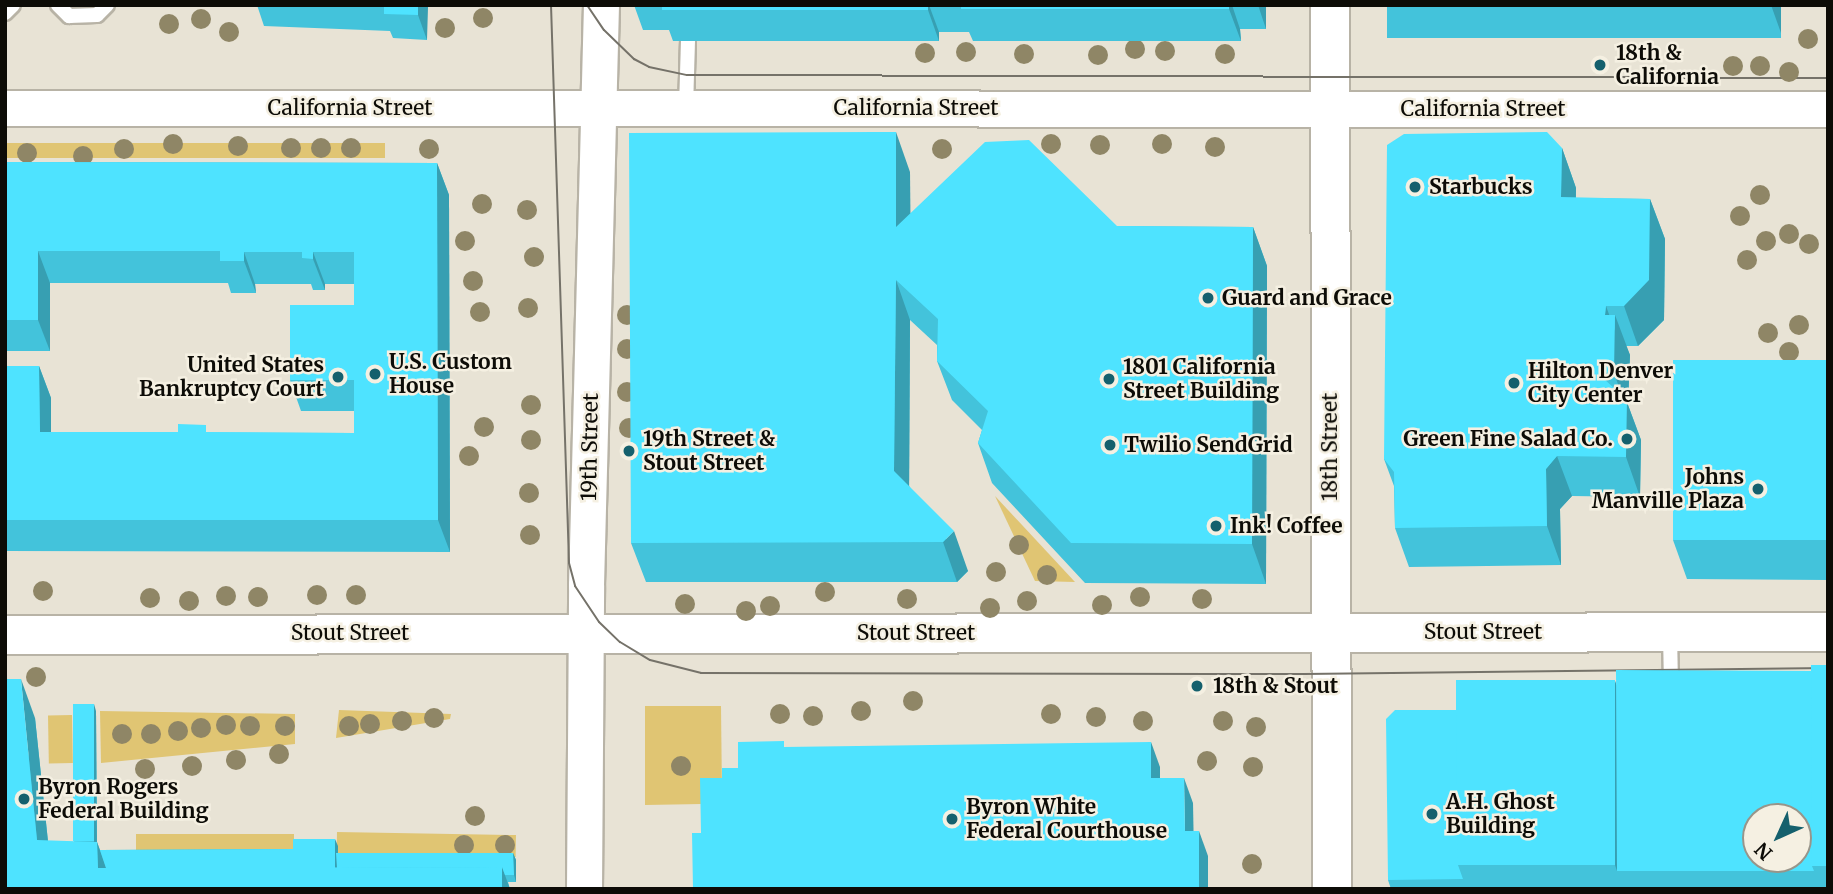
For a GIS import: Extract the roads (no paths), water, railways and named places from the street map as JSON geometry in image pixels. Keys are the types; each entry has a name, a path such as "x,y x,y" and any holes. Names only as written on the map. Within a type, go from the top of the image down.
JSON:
{"main road":[{"name":"18th Street","path":"1330,5 1325,109 1324,631 1332,889"},
{"name":"Stout Street","path":"5,635 1828,632"}],"street":[{"name":"19th Street","path":"584,889 585,633 601,5"},
{"name":"California Street","path":"5,108 1828,109"}],"lane":[{"path":"5,13 13,5"},
{"path":"58,5 69,16 97,15 107,5"},
{"path":"1320,5 1325,109"},
{"path":"686,108 688,41"},
{"path":"1318,889 1324,631"},
{"path":"1670,632 1672,702"}],"tram line":[{"path":"551,5 569,563 575,586 599,622 620,642 650,660 701,673 1304,674 1828,668"},
{"path":"587,5 604,30 634,59 649,67 687,75 1828,78"}],"place":[{"name":"18th & California","path":"1600,65"},
{"name":"Starbucks","path":"1415,187"},
{"name":"Guard and Grace","path":"1208,298"},
{"name":"U.S. Custom House","path":"375,374"},
{"name":"United States Bankruptcy Court","path":"338,377"},
{"name":"1801 California Street Building","path":"1109,379"},
{"name":"Hilton Denver City Center","path":"1514,383"},
{"name":"Green Fine Salad Co.","path":"1627,439"},
{"name":"Twilio SendGrid","path":"1110,445"},
{"name":"19th Street & Stout Street","path":"629,451"},
{"name":"Johns Manville Plaza","path":"1758,489"},
{"name":"Ink! Coffee","path":"1216,526"},
{"name":"18th & Stout","path":"1197,686"},
{"name":"Byron Rogers Federal Building","path":"24,799"},
{"name":"A.H. Ghost Building","path":"1432,814"},
{"name":"Byron White Federal Courthouse","path":"952,819"}]}
